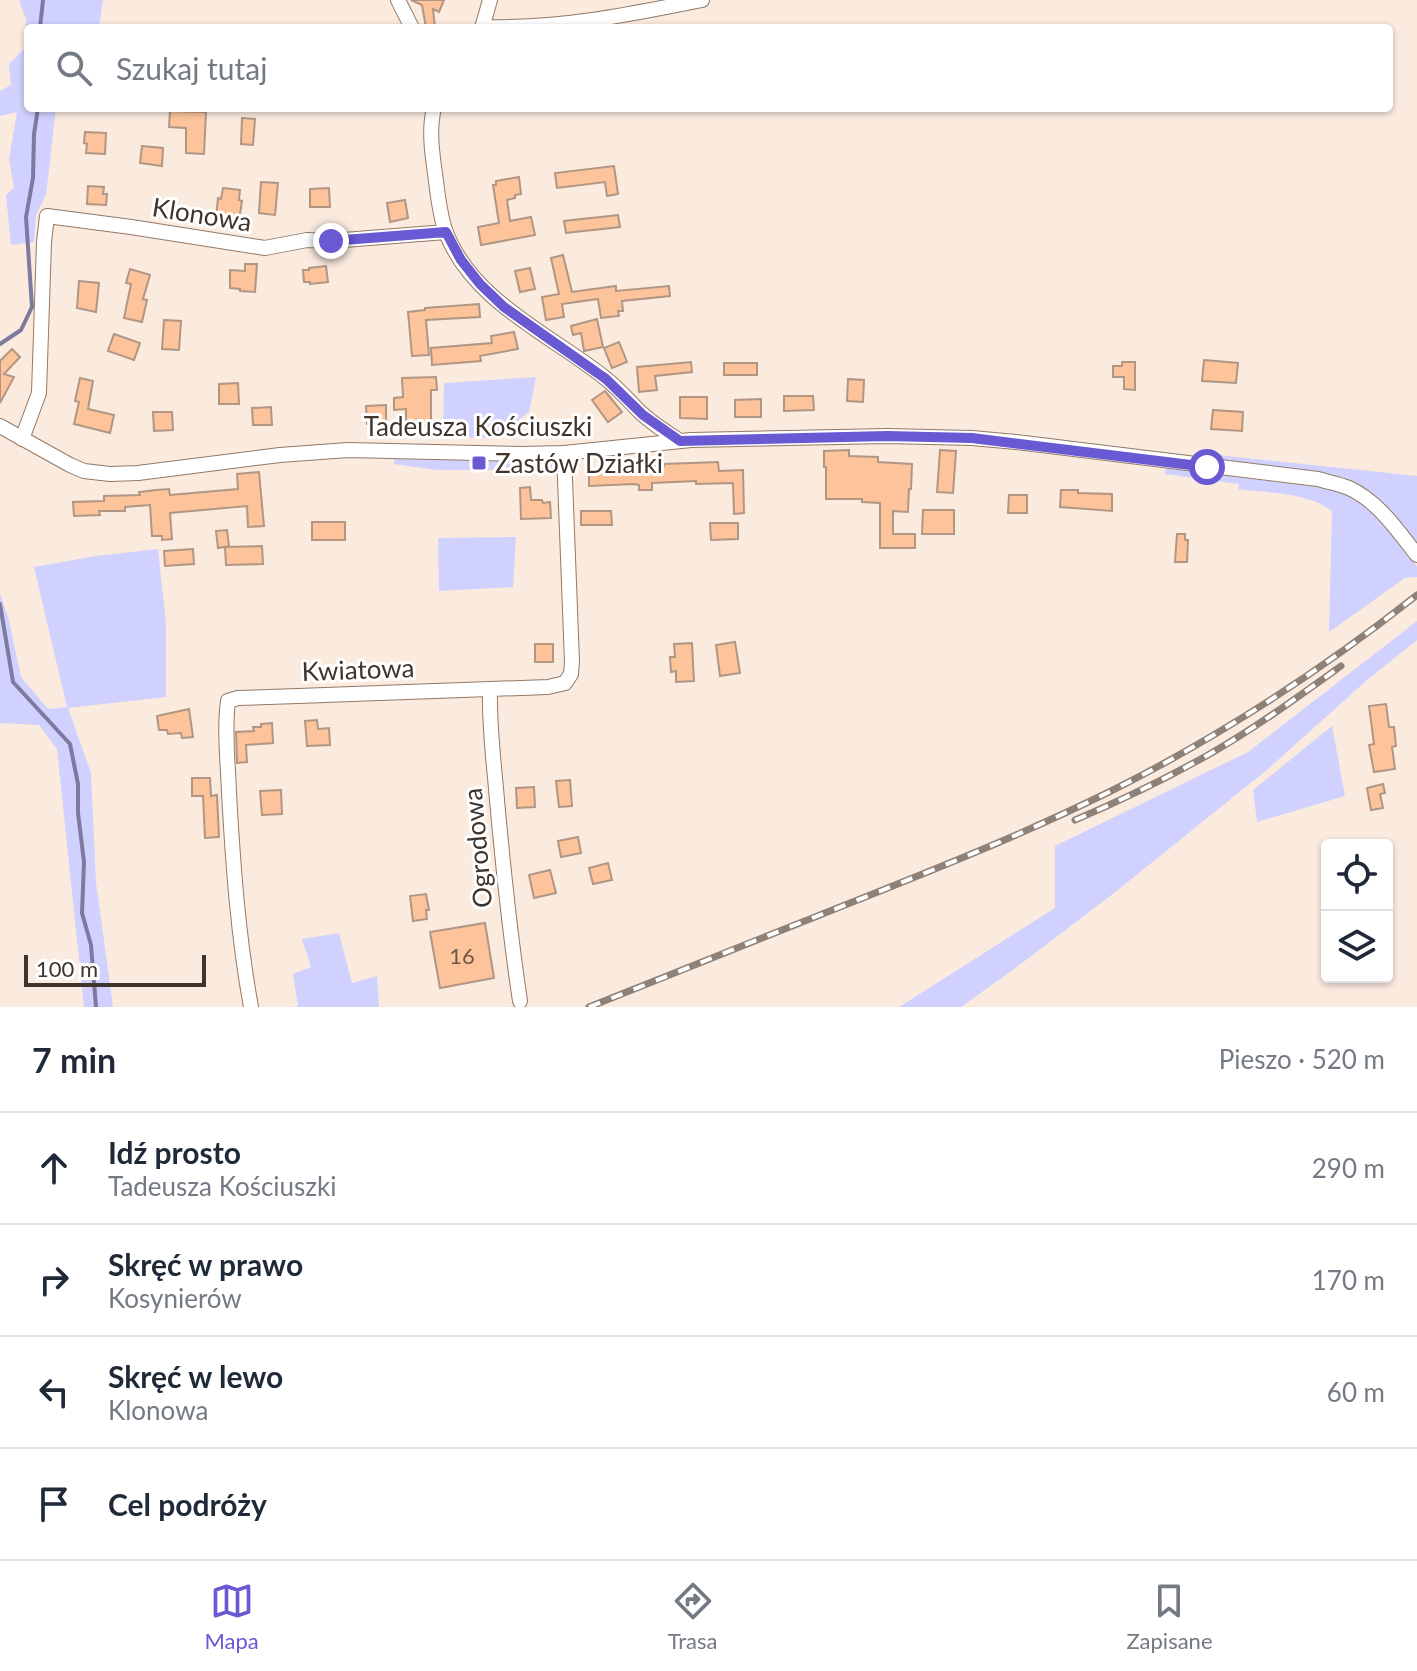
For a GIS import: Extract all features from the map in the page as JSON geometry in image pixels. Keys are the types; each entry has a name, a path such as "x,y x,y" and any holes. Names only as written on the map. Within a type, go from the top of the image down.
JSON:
{"street":[{"path":"398,0 410,24"},
{"path":"483,24 490,0"},
{"path":"566,24 702,0"},
{"path":"433,112 432,152 440,211 446,232 461,260 504,307 606,379 643,415 680,441"},
{"name":"Klonowa","path":"22,439 39,393 47,216 265,248 307,240 446,232"},
{"path":"639,446 643,415"},
{"name":"Tadeusza Kościuszki","path":"0,426 70,465 84,471 110,474 348,450 564,453 680,441 887,436 972,438 1318,479 1346,487 1370,501 1417,555"},
{"name":"Kwiatowa","path":"251,1007 232,842 225,722 228,701 238,698 490,690 565,683 571,674 564,453"},
{"name":"Ogrodowa","path":"490,690 489,715 502,861 520,1001"}],"shaded area":[{"path":"19,0 103,0 100,24 26,24"},
{"path":"24,49 24,112 56,112 46,195 36,215 34,242 11,245 6,195 14,188 9,159 17,112 0,116 0,91 11,85 9,64"},
{"path":"536,377 529,412 504,431 503,438 443,437 444,383"},
{"path":"1209,454 1417,476 1417,544 1377,497 1360,486 1208,461"},
{"path":"394,459 556,462 559,470 437,470 394,464"},
{"path":"1166,468 1319,487 1350,494 1369,508 1410,554 1417,567 1417,577 1405,578 1329,632 1332,511 1299,497 1238,489 1239,484 1165,474"},
{"path":"516,537 513,587 439,591 438,538"},
{"path":"158,549 166,624 166,697 68,708 91,773 96,882 113,1007 84,1007 57,749 39,725 0,723 0,593 21,677 48,709 67,707 34,567"},
{"path":"1417,621 1417,640 1268,769 1022,963 961,1007 899,1007 1055,908 1055,846 1248,752"},
{"path":"1332,726 1345,796 1257,822 1253,790"},
{"path":"339,933 352,983 377,976 379,1007 294,1007 298,1006 293,974 311,967 302,939"}],"building":[{"path":"411,0 444,0 439,12 433,9 435,24 425,24 422,5"},
{"path":"170,112 206,112 204,154 186,153 186,128 169,127"},
{"path":"242,118 255,119 253,145 241,144"},
{"path":"85,132 106,133 105,154 86,153"},
{"path":"142,146 163,148 162,166 140,163"},
{"path":"614,166 618,194 607,196 605,182 557,188 555,173"},
{"path":"519,177 521,194 507,200 510,221 531,217 535,235 481,245 478,227 499,223 493,185 496,181"},
{"path":"261,182 278,183 275,215 259,213"},
{"path":"88,186 104,187 106,205 87,204"},
{"path":"223,188 240,190 239,220 216,217 218,198 221,199"},
{"path":"329,188 330,207 310,207 310,189"},
{"path":"405,200 408,218 390,222 387,203"},
{"path":"618,215 620,227 566,233 564,221"},
{"path":"563,255 572,292 616,286 616,291 669,286 670,296 622,301 623,311 618,311 619,316 601,318 598,299 562,304 564,317 546,320 542,297 559,294 551,258"},
{"path":"245,264 257,264 255,292 230,288 230,270 245,271"},
{"path":"326,266 328,282 304,282 303,270"},
{"path":"530,268 535,289 520,292 515,271"},
{"path":"130,269 150,275 143,299 147,300 142,322 124,318 131,284 126,283"},
{"path":"79,281 99,283 96,312 77,308"},
{"path":"479,304 480,317 426,320 429,355 412,356 408,312"},
{"path":"597,319 603,347 584,351 581,333 573,335 571,326"},
{"path":"164,320 181,321 179,350 162,349"},
{"path":"514,332 518,349 480,356 481,361 432,365 431,348 492,343 491,336"},
{"path":"114,334 140,343 134,360 108,351"},
{"path":"619,342 627,362 612,368 604,348"},
{"path":"12,349 20,357 4,374 14,377 0,403 0,361"},
{"path":"1204,360 1238,363 1236,383 1202,381"},
{"path":"691,362 692,372 655,376 657,390 639,392 637,367"},
{"path":"1122,362 1135,362 1135,390 1124,389 1124,377 1113,377 1113,366 1122,366"},
{"path":"724,363 757,363 757,375 724,375"},
{"path":"436,377 437,390 431,390 431,425 406,425 406,409 394,410 394,398 403,397 402,378"},
{"path":"80,378 93,381 88,409 114,415 110,433 74,424"},
{"path":"848,379 864,380 863,402 847,401"},
{"path":"238,383 239,404 219,404 219,384"},
{"path":"605,391 622,412 608,422 592,400"},
{"path":"784,396 813,396 814,410 784,411"},
{"path":"680,397 707,397 707,419 680,418"},
{"path":"761,399 761,417 735,417 735,400"},
{"path":"386,405 386,423 367,424 366,406"},
{"path":"271,407 272,425 253,425 252,408"},
{"path":"1213,410 1243,412 1242,431 1211,429"},
{"path":"153,412 172,412 173,430 154,431"},
{"path":"849,450 849,456 878,457 878,462 912,464 908,512 893,511 893,534 915,534 915,548 880,548 880,503 862,502 862,499 826,499 824,451"},
{"path":"940,450 956,451 953,493 937,492"},
{"path":"718,462 719,471 743,470 744,513 734,514 733,483 652,483 652,490 639,490 639,485 634,484 589,486 589,471"},
{"path":"259,472 264,526 248,527 247,506 170,513 172,539 162,540 162,536 152,536 150,505 125,507 125,511 99,511 100,515 74,516 73,502 104,501 104,496 140,495 139,492 156,490 169,489 170,495 238,489 237,474"},
{"path":"530,487 531,500 550,502 551,518 521,519 520,488"},
{"path":"1061,490 1112,494 1112,511 1060,507"},
{"path":"1009,495 1027,495 1027,513 1008,513"},
{"path":"923,510 954,510 954,534 922,534"},
{"path":"581,511 611,511 612,525 581,525"},
{"path":"312,522 345,522 345,540 312,540"},
{"path":"710,523 738,523 738,539 711,540"},
{"path":"227,530 229,546 218,548 216,531"},
{"path":"1177,534 1185,534 1185,540 1188,540 1187,562 1175,562"},
{"path":"262,546 263,564 226,565 225,547"},
{"path":"193,549 194,564 165,566 164,551"},
{"path":"735,642 740,673 720,676 716,645"},
{"path":"692,643 694,681 676,682 676,671 671,672 670,657 675,657 674,644"},
{"path":"535,644 553,644 553,662 535,662"},
{"path":"1386,704 1389,727 1394,727 1396,746 1392,747 1395,769 1374,772 1369,745 1374,744 1369,706"},
{"path":"189,709 193,737 182,738 181,733 168,734 167,730 159,730 157,716"},
{"path":"317,720 318,729 329,728 330,745 307,746 305,721"},
{"path":"272,723 273,743 246,745 247,762 237,763 236,732 254,731 253,727"},
{"path":"192,778 210,778 211,796 217,795 219,837 205,838 203,796 192,796"},
{"path":"570,780 572,806 559,807 556,781"},
{"path":"1383,784 1385,793 1380,794 1383,808 1371,810 1367,788"},
{"path":"534,787 535,807 517,808 516,788"},
{"path":"281,790 282,814 262,815 260,791"},
{"path":"578,837 581,853 561,857 558,841"},
{"path":"608,863 612,880 593,884 589,868"},
{"path":"550,870 556,893 534,898 529,875"},
{"path":"426,894 427,919 413,921 410,896"},
{"path":"485,923 494,978 440,988 430,932"}],"waterway":[{"path":"40,24 43,0"},
{"path":"0,344 21,330 32,307 26,217 33,178 37,112"},
{"path":"0,604 13,682 70,744 78,784 84,862 82,913 91,945 96,1007"}],"railway":[{"path":"589,1007 967,856 1111,791 1269,701 1417,595"},
{"path":"1075,820 1208,755 1259,724 1341,666"}],"place":[{"name":"Zastów Działki","path":"479,463"}],"route":[{"path":"331,241 446,232 461,260 504,307 606,379 643,415 680,441 887,436 972,438 1207,467"}]}
